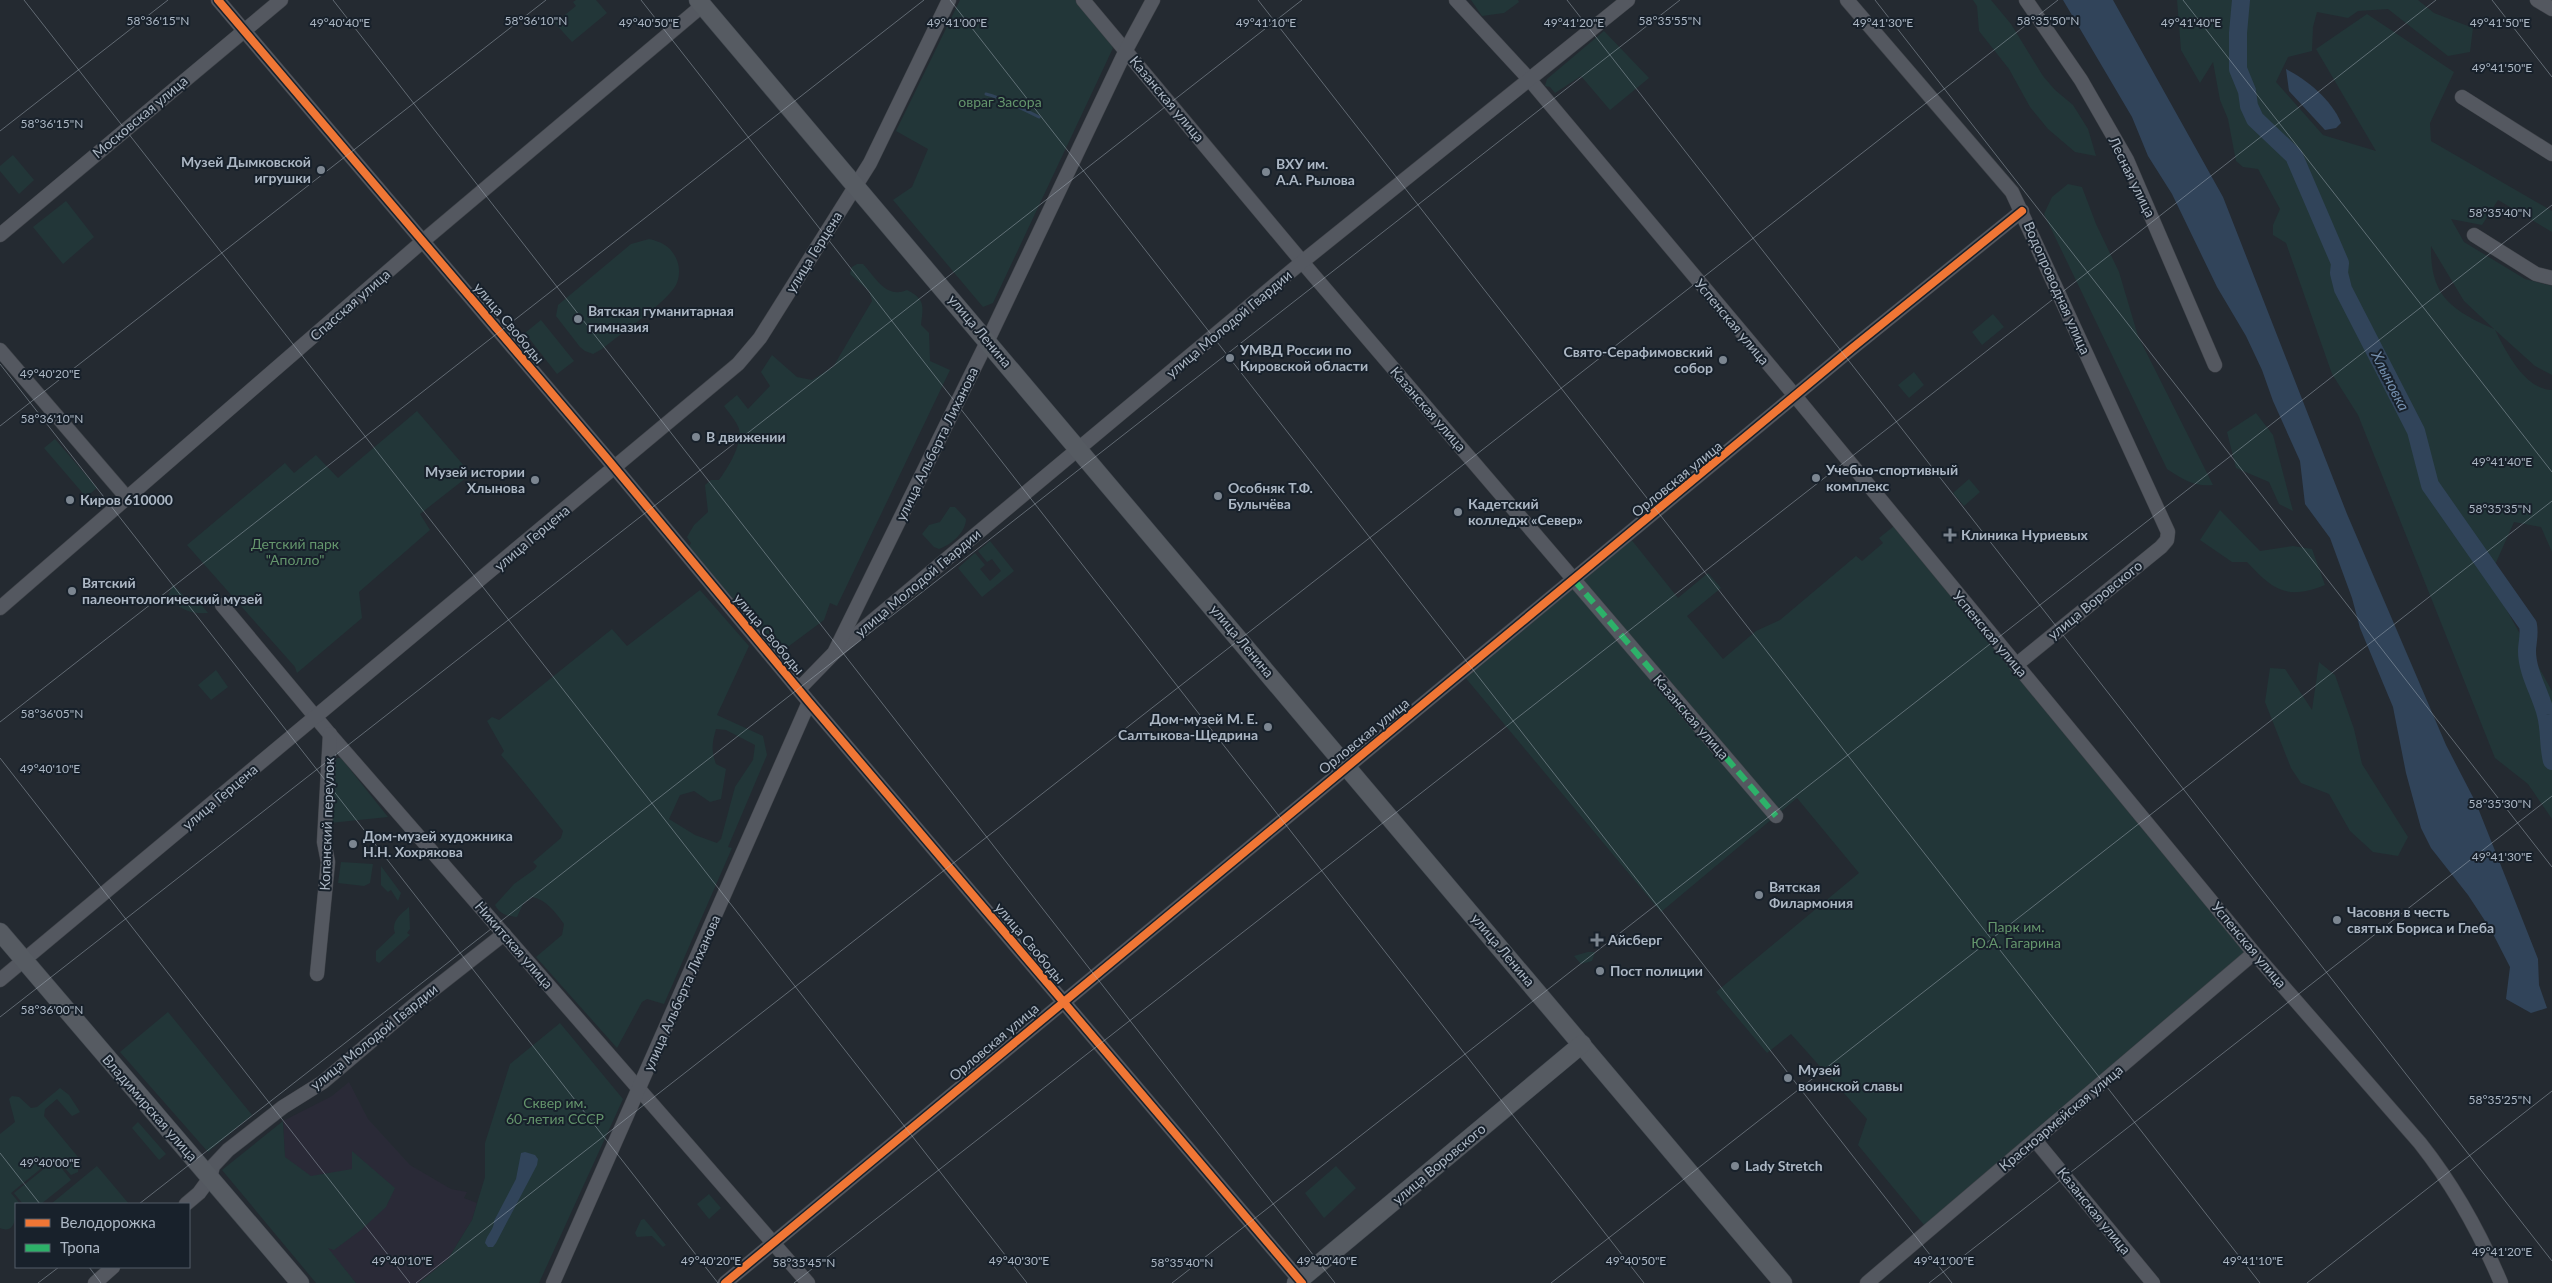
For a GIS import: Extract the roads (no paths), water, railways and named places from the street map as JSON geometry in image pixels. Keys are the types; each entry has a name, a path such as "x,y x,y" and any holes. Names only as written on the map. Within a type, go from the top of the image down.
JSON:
{"main road":[{"name":"улица Ленина","path":"701,3 988,340 1783,1283"},
{"name":"Владимирская улица","path":"0,932 300,1283"},
{"name":"улица Воровского","path":"1299,1282 1582,1044"}],"street":[{"name":"улица Свободы","path":"218,0 614,467 808,702 1299,1282"},
{"name":"Московская улица","path":"0,235 281,0"},
{"name":"улица Герцена","path":"0,980 718,381 750,351 870,163 949,0"},
{"name":"Казанская улица","path":"1083,0 1302,262 1776,816"},
{"name":"улица Альберта Лиханова","path":"798,689 834,653 988,340 1126,50 1153,0"},
{"name":"Успенская улица","path":"1456,0 1529,79 1796,397 2254,953 2435,1162 2482,1237 2501,1283"},
{"name":"улица Молодой Гвардии","path":"834,653 1302,262 1628,0"},
{"name":"Водопроводная улица","path":"1847,0 2012,192 2168,532"},
{"name":"Лесная улица","path":"2026,0 2081,80 2127,160 2215,365"},
{"path":"2537,0 2552,9"},
{"name":"Спасская улица","path":"0,608 701,3"},
{"path":"2462,97 2552,154"},
{"name":"Орловская улица","path":"724,1283 1063,1001 2022,211"},
{"path":"2474,235 2536,274 2552,278"},
{"path":"0,350 128,499"},
{"name":"улица Воровского","path":"2016,664 2161,547 2166,540 2168,532"},
{"name":"Никитская улица","path":"222,605 330,734 808,1283"},
{"name":"улица Альберта Лиханова","path":"553,1283 640,1090 808,702"},
{"name":"Копанский переулок","path":"317,974 328,862 324,842 330,734"},
{"name":"улица Молодой Гвардии","path":"187,1203 199,1193 210,1178 213,1166 228,1150 283,1107 323,1082 420,1000 504,934"},
{"name":"Красноармейская улица","path":"1867,1283 2254,953"},
{"name":"Казанская улица","path":"2035,1140 2153,1283"},
{"path":"95,1283 112,1268"}],"water":[{"path":"2063,0 2113,0 2223,197 2347,514 2446,745 2476,803 2538,959 2539,985 2547,1008 2531,1013 2506,999 2510,967 2491,930 2468,895 2431,848 2421,828 2406,773 2393,707 2360,628 2352,598 2330,538 2305,504 2300,461 2273,401 2262,370 2246,336 2217,287 2172,194 2148,156 2132,117"},
{"path":"2286,69 2310,85 2332,106 2341,123 2336,128 2325,130 2289,91"},
{"path":"525,1152 535,1155 538,1159 537,1165 496,1243 493,1247 488,1247 485,1243 486,1240 516,1179 521,1153"}],"waterway":[{"name":"Хлыновка","path":"2241,0 2238,33 2238,69 2247,91 2249,106 2255,119 2294,156 2340,263 2339,273 2343,289 2416,431 2430,485 2528,625 2527,648 2529,667 2546,715 2552,761"},
{"path":"986,94 1039,117"}],"place":[{"name":"Музей Дымковской игрушки","path":"321,170"},
{"name":"ВХУ им. А.А. Рылова","path":"1266,172"},
{"name":"Вятская гуманитарная гимназия","path":"578,319"},
{"name":"УМВД России по Кировской области","path":"1230,358"},
{"name":"Свято-Серафимовский собор","path":"1723,360"},
{"name":"В движении","path":"696,437"},
{"name":"Учебно-спортивный комплекс","path":"1816,478"},
{"name":"Музей истории Хлынова","path":"535,480"},
{"name":"Особняк Т.Ф. Булычёва","path":"1218,496"},
{"name":"Киров 610000","path":"70,500"},
{"name":"Кадетский колледж «Север»","path":"1458,512"},
{"name":"Клиника Нуриевых","path":"1950,535"},
{"name":"Вятский палеонтологический музей","path":"72,591"},
{"name":"Дом-музей М. Е. Салтыкова-Щедрина","path":"1268,727"},
{"name":"Дом-музей художника Н.Н. Хохрякова","path":"353,844"},
{"name":"Вятская Филармония","path":"1759,895"},
{"name":"Часовня в честь святых Бориса и Глеба","path":"2337,920"},
{"name":"Айсберг","path":"1597,940"},
{"name":"Пост полиции","path":"1600,971"},
{"name":"Музей воинской славы","path":"1788,1078"},
{"name":"Lady Stretch","path":"1735,1166"}],"park label":[{"name":"овраг Засора","path":"1000,102"},
{"name":"Детский парк \"Аполло\"","path":"295,552"},
{"name":"Парк им. Ю.А. Гагарина","path":"2016,936"},
{"name":"Сквер им. 60-летия СССР","path":"555,1112"}]}
